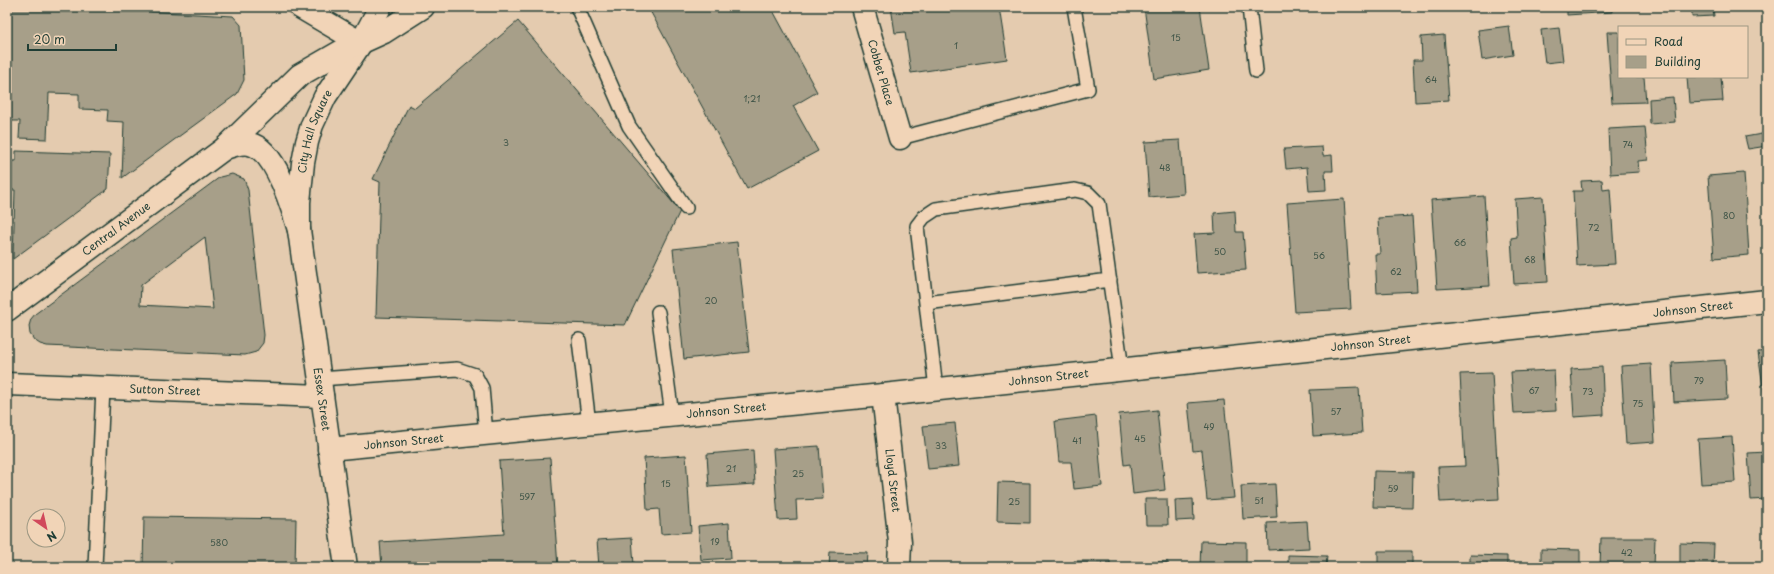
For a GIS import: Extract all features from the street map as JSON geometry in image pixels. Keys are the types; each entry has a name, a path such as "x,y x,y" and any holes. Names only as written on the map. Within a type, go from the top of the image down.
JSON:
{"street":[{"path":"300,7 361,43"},
{"name":"City Hall Square","path":"299,230 299,202 303,164 312,125 325,97 361,43 380,7"},
{"path":"226,148 300,76 317,64 384,32 423,7"},
{"name":"Cobbet Place","path":"862,7 900,138"},
{"path":"226,148 248,143 256,146 267,156 288,198 299,230"},
{"name":"Central Avenue","path":"7,310 226,148"},
{"name":"Essex Street","path":"299,230 346,567"},
{"name":"Johnson Street","path":"329,449 883,395 1767,301"},
{"name":"Sutton Street","path":"7,384 103,388 321,388"},
{"name":"Lloyd Street","path":"883,395 900,542 899,567"}],"lane":[{"path":"577,7 629,126 686,208"},
{"path":"900,138 1088,89 1074,7"},
{"path":"1249,7 1256,71"},
{"path":"936,389 917,226 924,216 936,209 1075,190 1088,193 1099,204 1122,369"},
{"path":"926,303 1110,280"},
{"path":"658,312 672,416"},
{"path":"579,340 589,424"},
{"path":"321,388 457,369 475,375 482,388 486,434"},
{"path":"95,567 103,388"}],"building":[{"path":"7,7 67,7 233,16 241,25 244,80 237,94 122,178 124,122 107,121 108,110 79,109 79,94 49,93 47,139 19,138 20,121 7,121"},
{"path":"648,7 771,7 817,92 793,106 818,151 747,189"},
{"path":"891,7 999,7 1007,59 911,73 905,32 895,33"},
{"path":"1144,7 1200,7 1209,70 1154,79"},
{"path":"1567,7 1612,7 1612,12 1567,15"},
{"path":"1674,7 1713,7 1714,16 1692,17 1692,9 1674,10"},
{"path":"518,21 680,211 625,325 376,317 380,182 373,179 409,105 415,108"},
{"path":"1509,26 1513,55 1482,60 1478,30"},
{"path":"1559,28 1563,61 1545,63 1541,30"},
{"path":"1607,32 1618,32 1618,78 1644,78 1646,102 1612,103"},
{"path":"1444,35 1449,100 1415,102 1413,60 1422,60 1421,37"},
{"path":"1687,78 1721,78 1723,101 1689,103"},
{"path":"1673,97 1675,122 1650,124 1649,99"},
{"path":"1645,127 1648,160 1638,161 1639,172 1610,174 1608,129"},
{"path":"1767,133 1767,146 1748,149 1745,137"},
{"path":"1180,140 1184,194 1149,197 1145,142"},
{"path":"1322,147 1323,156 1332,155 1333,171 1325,171 1326,190 1309,191 1307,167 1286,169 1284,149"},
{"path":"16,151 110,154 108,189 13,259 15,190 7,190 7,161 16,161"},
{"path":"1744,173 1749,255 1714,258 1708,176"},
{"path":"232,174 244,179 248,190 264,335 263,343 256,352 245,355 47,346 34,340 30,334 29,326 31,319 35,314 220,177","holes":["205,237 213,309 140,305 141,285"]},
{"path":"1602,180 1603,190 1610,189 1615,264 1577,266 1573,191 1582,191 1581,181"},
{"path":"1484,196 1490,286 1437,289 1431,200"},
{"path":"1543,197 1548,282 1514,284 1511,238 1517,237 1515,199"},
{"path":"1344,199 1351,309 1295,312 1287,203"},
{"path":"1235,211 1236,232 1243,232 1246,270 1197,273 1194,234 1215,233 1214,213"},
{"path":"1412,216 1417,291 1377,293 1375,254 1380,254 1378,218"},
{"path":"737,242 749,352 684,359 673,249"},
{"path":"1767,351 1767,407 1766,407 1758,352"},
{"path":"1725,360 1727,399 1674,402 1672,363"},
{"path":"1651,364 1655,442 1626,444 1621,366"},
{"path":"1602,367 1604,415 1574,417 1571,369"},
{"path":"1554,370 1556,411 1514,413 1511,372"},
{"path":"1492,373 1499,499 1440,502 1438,467 1465,466 1460,374"},
{"path":"1359,388 1362,433 1313,436 1310,390"},
{"path":"1224,400 1234,498 1207,500 1202,450 1193,451 1188,403"},
{"path":"1157,410 1165,490 1133,494 1130,464 1124,465 1119,414"},
{"path":"1096,416 1102,486 1074,489 1071,462 1059,462 1055,421"},
{"path":"955,423 959,466 928,469 923,426"},
{"path":"1732,437 1735,482 1701,484 1698,439"},
{"path":"819,446 823,499 796,500 797,519 778,520 773,449"},
{"path":"753,450 755,484 709,487 707,454"},
{"path":"1767,452 1767,499 1751,500 1748,453"},
{"path":"686,455 691,532 661,534 659,509 647,510 644,458"},
{"path":"550,458 558,567 382,567 380,542 504,534 499,461"},
{"path":"1374,471 1413,472 1412,508 1373,507"},
{"path":"998,482 1030,483 1030,523 997,522"},
{"path":"1275,484 1277,517 1243,519 1241,486"},
{"path":"1145,499 1167,499 1168,525 1146,525"},
{"path":"1193,499 1194,520 1176,521 1175,500"},
{"path":"144,517 296,519 295,567 143,567"},
{"path":"1307,521 1309,548 1268,550 1267,523"},
{"path":"729,523 731,558 701,560 698,526"},
{"path":"632,538 634,565 599,567 597,540"},
{"path":"1601,538 1655,538 1654,567 1600,567"},
{"path":"1201,541 1246,542 1246,567 1200,567"},
{"path":"1680,543 1714,544 1713,567 1680,567"},
{"path":"1541,549 1580,550 1580,567 1541,567"},
{"path":"1378,551 1412,551 1412,567 1378,567"},
{"path":"830,552 868,553 867,567 829,567"},
{"path":"1288,555 1327,556 1326,567 1288,567"},
{"path":"1470,555 1507,556 1507,567 1470,567"},
{"path":"1074,561 1110,561 1110,567 1074,567"},
{"path":"1132,562 1168,562 1168,567 1132,567"},
{"path":"1014,563 1052,564 1052,567 1014,567"}]}
